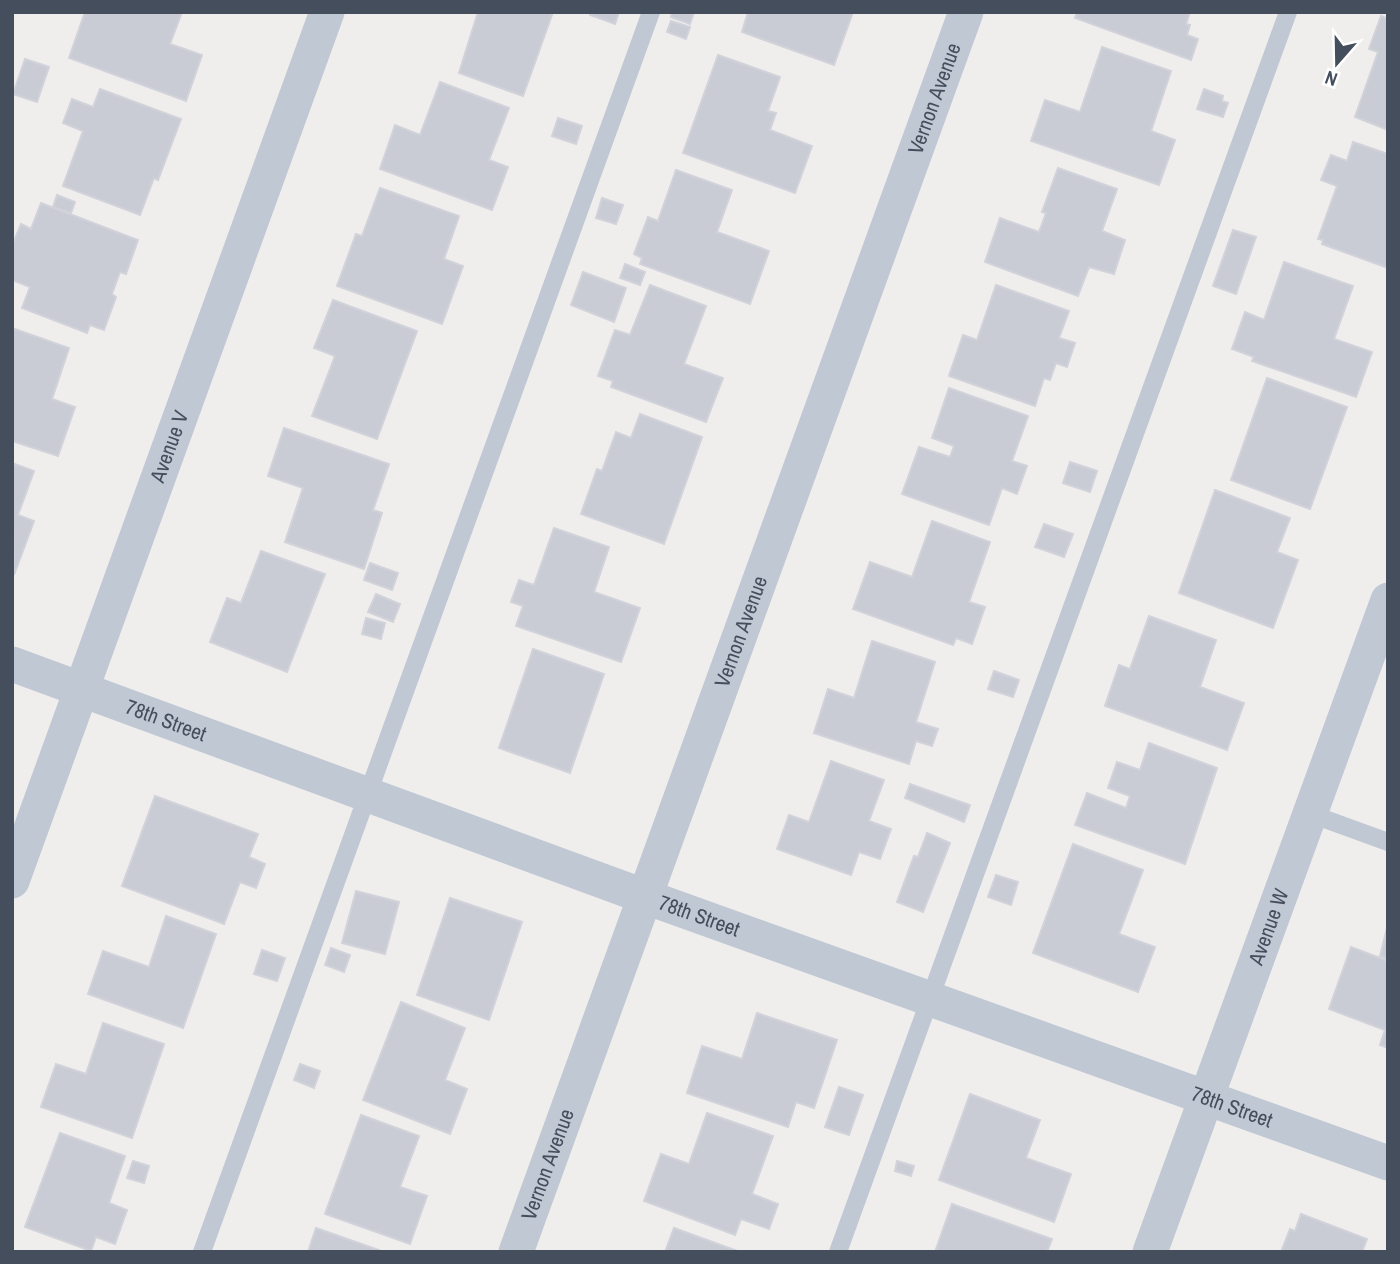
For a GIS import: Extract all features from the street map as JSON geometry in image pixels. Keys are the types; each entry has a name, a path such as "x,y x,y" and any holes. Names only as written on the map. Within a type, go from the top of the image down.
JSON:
{"street":[{"name":"Avenue V","path":"12,881 327,12"},
{"name":"Vernon Avenue","path":"516,1252 966,12"},
{"name":"Avenue W","path":"1150,1252 1388,600"},
{"name":"78th Street","path":"12,664 646,897 1388,1163"}],"lane":[{"path":"202,1252 370,796 651,12"},
{"path":"838,1252 1288,12"},
{"path":"1311,814 1388,842"}],"building":[{"path":"85,12 182,12 170,44 202,55 186,101 69,58"},
{"path":"478,12 553,12 523,96 459,73"},
{"path":"591,12 619,12 615,24 590,15"},
{"path":"672,12 694,12 690,24 671,17"},
{"path":"748,12 853,12 834,65 742,32"},
{"path":"1077,12 1190,12 1186,24 1190,25 1187,35 1198,39 1191,60 1075,18"},
{"path":"1381,16 1388,19 1388,130 1355,117 1378,52 1369,49"},
{"path":"671,21 690,27 686,39 667,32"},
{"path":"1102,47 1171,71 1151,131 1175,140 1159,185 1031,141 1045,100 1080,112"},
{"path":"718,55 780,77 768,111 776,113 770,130 812,146 795,193 683,153"},
{"path":"25,59 49,67 37,102 13,94"},
{"path":"440,82 509,108 489,160 508,167 492,210 380,169 395,125 420,135"},
{"path":"100,89 181,119 158,180 154,178 140,215 63,186 83,131 63,123 72,99 93,107"},
{"path":"1204,89 1223,96 1222,101 1228,103 1223,117 1197,109"},
{"path":"558,118 582,126 576,144 552,136"},
{"path":"1353,142 1388,154 1388,268 1322,244 1323,240 1318,239 1337,186 1321,180 1331,155 1347,161"},
{"path":"1058,168 1117,189 1102,231 1125,240 1114,274 1089,267 1078,296 985,262 1000,218 1039,232 1046,213 1042,212"},
{"path":"676,170 732,190 717,232 769,251 750,304 640,264 642,258 634,254 648,217 658,221"},
{"path":"380,188 459,216 444,259 463,266 442,324 337,286 356,234 362,236"},
{"path":"57,195 75,202 71,213 53,207"},
{"path":"602,198 623,205 616,224 596,218"},
{"path":"41,203 138,240 126,274 120,272 112,294 116,297 104,330 90,325 87,333 22,308 30,287 12,280 12,246 21,224 31,229"},
{"path":"1233,230 1256,237 1236,294 1213,286"},
{"path":"1284,262 1353,286 1334,339 1372,352 1356,397 1252,361 1254,357 1232,349 1245,312 1264,320"},
{"path":"625,264 645,272 640,285 620,278"},
{"path":"583,272 626,288 614,322 571,305"},
{"path":"650,285 706,306 684,364 723,378 706,422 611,387 613,381 598,376 615,330 630,335"},
{"path":"996,285 1069,311 1059,338 1075,343 1067,367 1056,363 1050,380 1044,378 1035,406 949,376 963,335 977,340"},
{"path":"333,300 417,331 377,439 312,416 335,356 314,348"},
{"path":"12,328 69,348 52,399 75,407 58,456 12,441"},
{"path":"1267,378 1347,407 1310,509 1231,480"},
{"path":"949,388 1028,416 1012,461 1027,466 1017,494 1002,488 989,525 902,494 919,447 950,457 954,446 932,438"},
{"path":"640,414 702,437 664,544 581,514 597,469 602,471 616,432 631,438"},
{"path":"284,428 389,464 373,510 382,513 364,569 285,542 303,488 268,476"},
{"path":"1070,462 1097,471 1090,492 1063,483"},
{"path":"12,463 34,471 18,515 34,521 14,575"},
{"path":"1215,490 1290,518 1277,552 1298,560 1273,628 1179,593"},
{"path":"932,521 990,542 969,602 985,607 972,644 956,638 953,645 853,609 870,562 912,577"},
{"path":"1044,524 1073,534 1064,557 1035,547"},
{"path":"554,528 609,547 594,592 640,608 621,662 516,626 523,606 511,602 519,580 534,585"},
{"path":"261,551 325,574 287,672 210,642 227,598 241,603"},
{"path":"370,563 398,573 392,590 364,580"},
{"path":"376,594 400,604 393,622 368,612"},
{"path":"1149,616 1216,640 1200,687 1244,703 1227,750 1105,706 1119,665 1130,669"},
{"path":"366,618 385,623 381,639 362,634"},
{"path":"872,641 935,662 916,722 938,729 932,746 916,741 909,764 814,733 828,689 854,698"},
{"path":"533,649 604,674 570,773 499,748"},
{"path":"994,671 1019,680 1013,697 988,689"},
{"path":"1149,743 1217,768 1185,864 1075,825 1087,793 1126,808 1130,796 1108,788 1117,762 1140,770"},
{"path":"831,761 884,780 869,821 891,829 880,859 859,852 851,875 777,849 789,815 809,822"},
{"path":"910,784 970,805 964,822 905,798"},
{"path":"155,796 258,834 249,857 265,864 256,888 240,882 224,924 122,886"},
{"path":"927,833 950,843 923,912 897,902 914,856 918,857"},
{"path":"1073,844 1143,870 1119,934 1155,947 1138,992 1033,953"},
{"path":"996,875 1018,882 1011,905 988,897"},
{"path":"356,891 399,902 385,954 342,943"},
{"path":"450,898 522,922 489,1020 417,995"},
{"path":"166,916 216,934 183,1028 88,994 103,951 149,967"},
{"path":"1388,924 1388,959 1380,956"},
{"path":"1351,947 1388,961 1388,1048 1380,1045 1385,1030 1329,1009"},
{"path":"331,948 350,955 344,972 325,965"},
{"path":"262,950 285,958 277,981 254,974"},
{"path":"401,1002 465,1028 445,1080 467,1089 450,1134 363,1100"},
{"path":"757,1013 837,1040 814,1108 796,1102 788,1127 687,1093 702,1046 742,1059"},
{"path":"103,1023 164,1044 132,1138 41,1107 56,1064 86,1074"},
{"path":"300,1064 320,1071 314,1088 294,1080"},
{"path":"839,1087 863,1095 849,1135 825,1127"},
{"path":"970,1094 1040,1120 1026,1158 1071,1174 1054,1222 939,1180"},
{"path":"707,1113 773,1136 752,1194 778,1204 769,1229 741,1219 735,1235 644,1201 661,1154 689,1164"},
{"path":"361,1115 419,1136 400,1187 427,1196 410,1244 325,1214"},
{"path":"60,1133 125,1156 109,1203 127,1210 115,1244 96,1237 91,1251 25,1227"},
{"path":"133,1161 149,1166 144,1183 127,1178"},
{"path":"897,1161 914,1166 911,1176 895,1171"},
{"path":"952,1204 1052,1239 1047,1252 935,1252"},
{"path":"1301,1214 1367,1239 1362,1252 1281,1252 1290,1229 1295,1231"},
{"path":"316,1228 379,1250 308,1252"},
{"path":"674,1228 740,1252 665,1252"}]}
